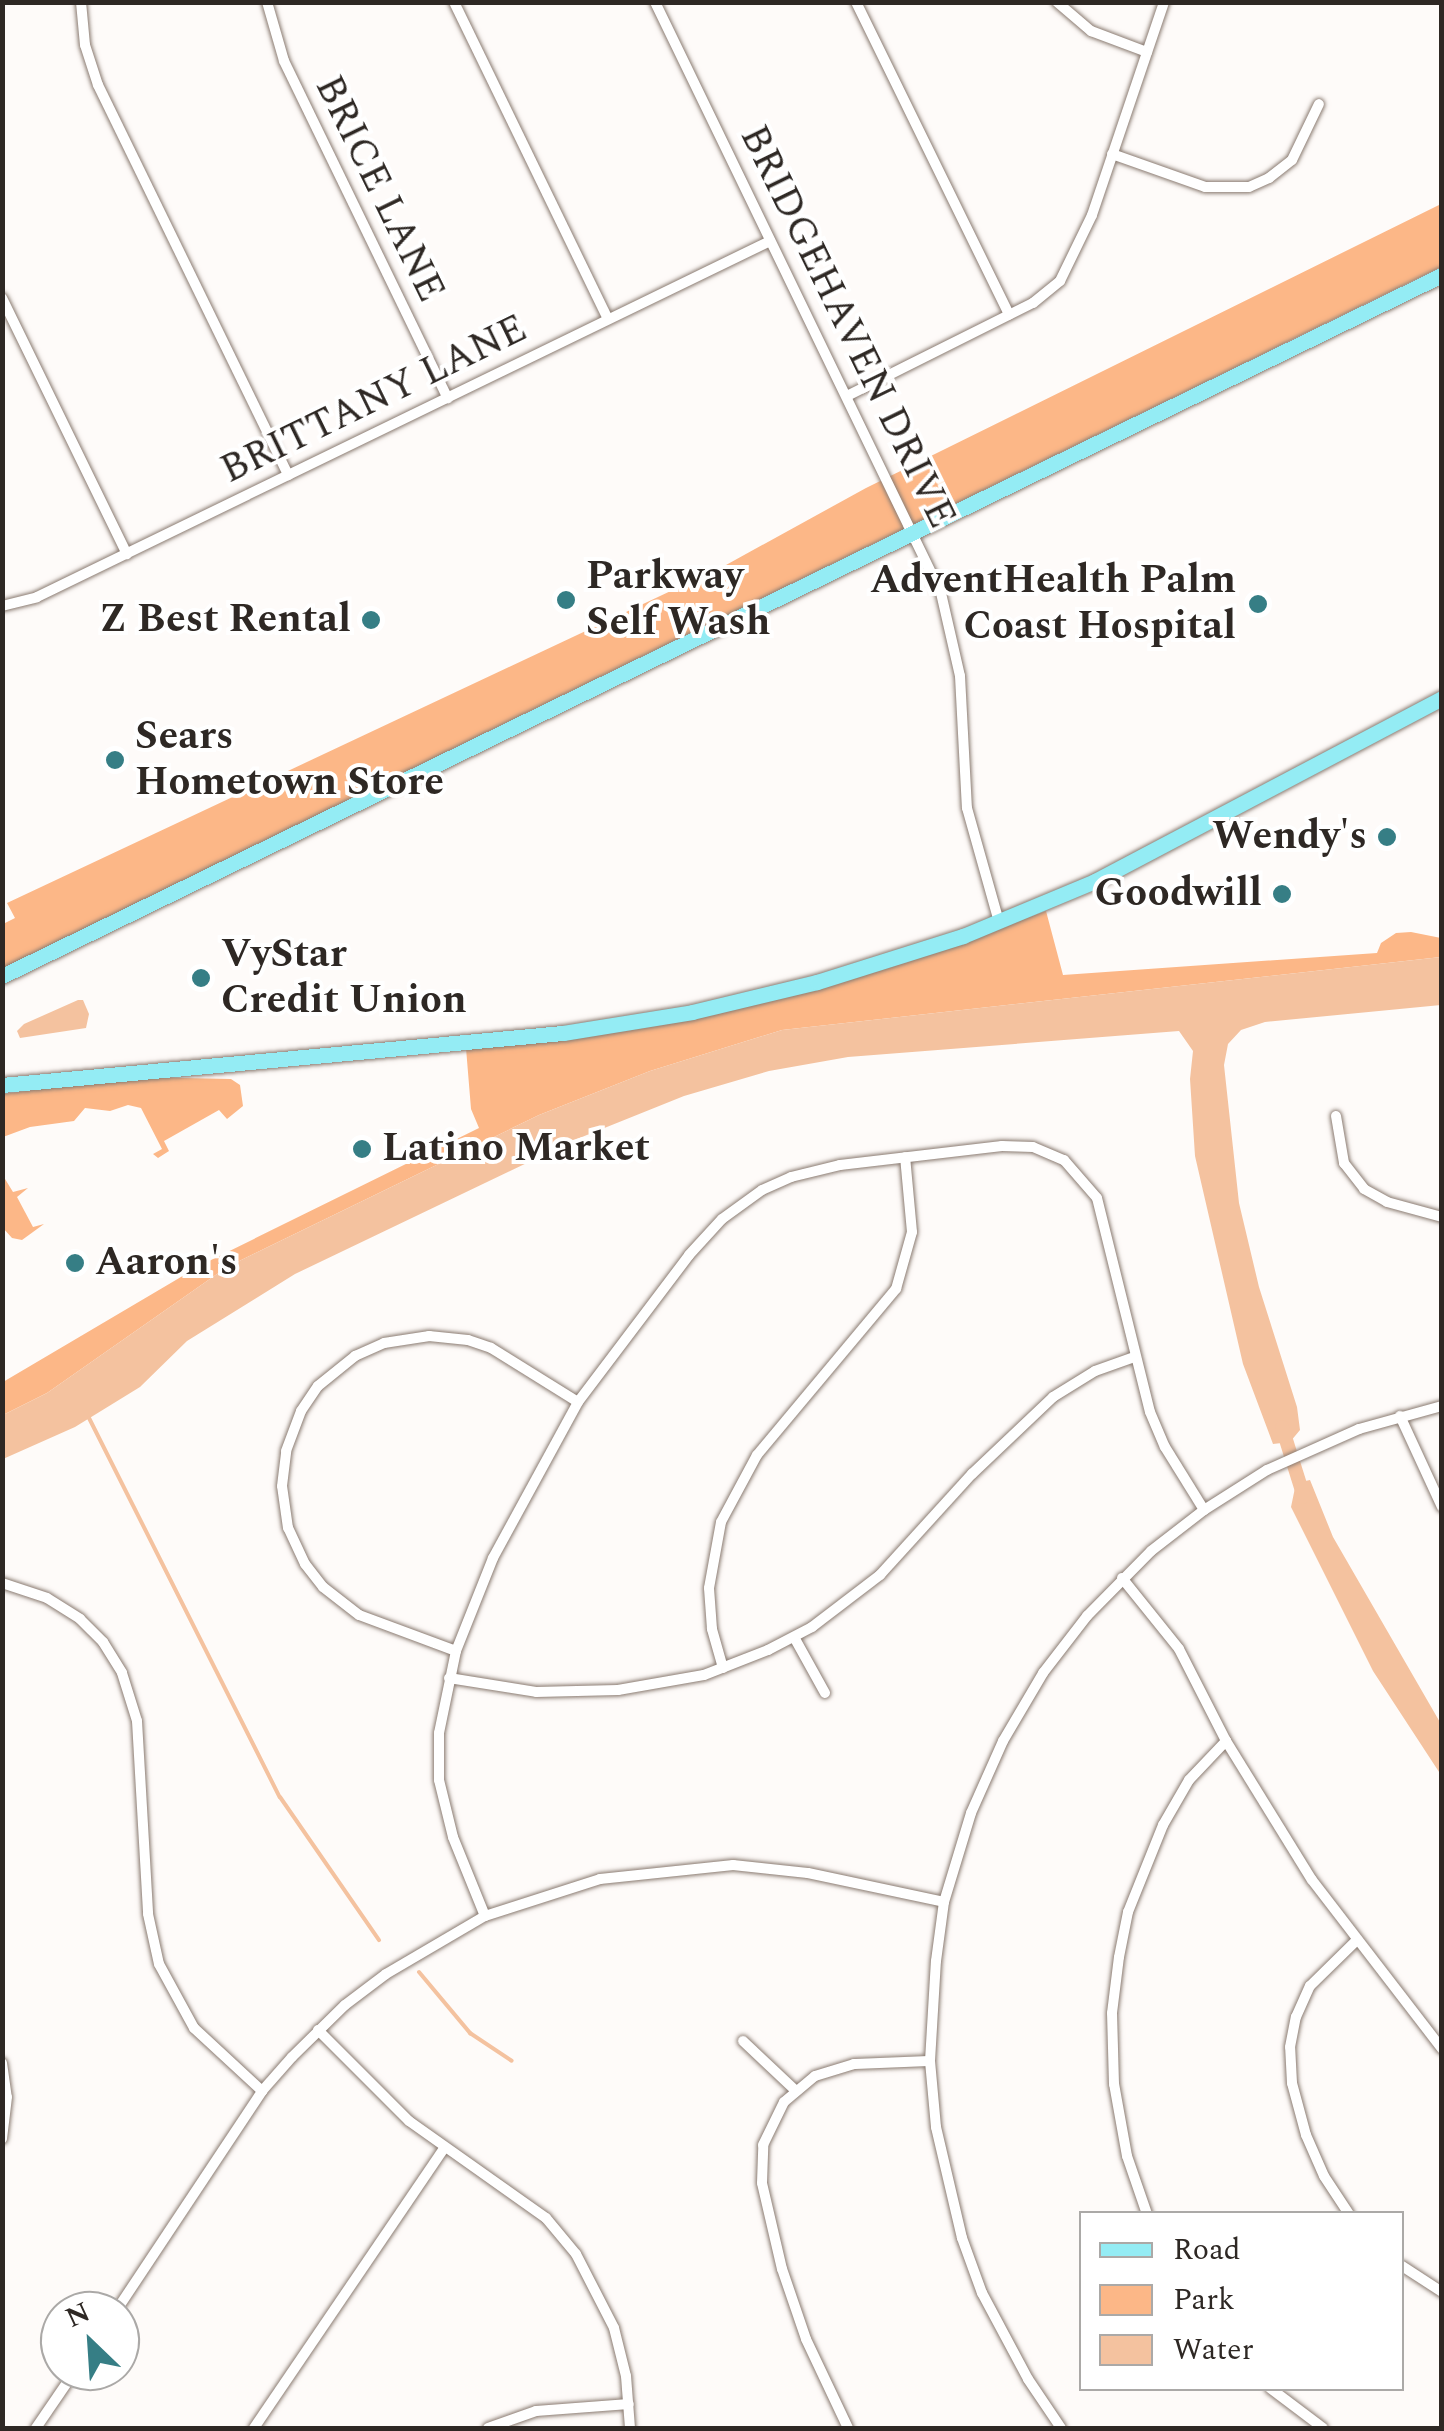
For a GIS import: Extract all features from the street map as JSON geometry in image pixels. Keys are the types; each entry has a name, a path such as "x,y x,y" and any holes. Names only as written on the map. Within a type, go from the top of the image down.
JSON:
{"main road":[{"path":"2,976 1442,275"},
{"path":"2,1085 506,1039 661,1018 834,977 999,922 1168,846 1442,698"}],"street":[{"path":"81,2 85,45 103,96 288,475"},
{"name":"BRICE LANE","path":"267,2 284,61 448,398"},
{"path":"454,2 608,319"},
{"name":"BRIDGEHAVEN DRIVE","path":"655,2 914,532 953,635 961,693 967,808 999,922"},
{"path":"856,2 1009,315"},
{"path":"1057,2 1091,31 1147,52"},
{"path":"846,396 1047,294 1071,264 1164,2"},
{"path":"1112,154 1205,187 1249,186 1269,178 1292,160 1319,104"},
{"name":"BRITTANY LANE","path":"2,606 27,602 770,241"},
{"path":"2,298 127,554"},
{"path":"1336,1116 1344,1162 1364,1189 1387,1202 1442,1217"},
{"path":"485,1916 453,1837 439,1780 439,1733 456,1650 493,1558 578,1402 650,1302 734,1209 790,1177 905,1157 1018,1146 1046,1150 1073,1167 1100,1206 1134,1357 1159,1436 1204,1510"},
{"path":"722,1668 712,1629 709,1588 721,1522 757,1455 896,1289 912,1232 905,1157"},
{"path":"456,1650 366,1619 338,1600 310,1572 292,1537 282,1497 286,1451 301,1411 318,1386 355,1356 384,1343 428,1336 468,1340 491,1348 578,1402"},
{"path":"450,1678 501,1688 572,1694 662,1684 722,1668 794,1637 880,1576 1036,1412 1081,1378 1134,1357"},
{"path":"1061,2428 995,2319 962,2238 941,2156 930,2061 944,1902 971,1813 1003,1741 1058,1652 1122,1578 1204,1510 1267,1470 1324,1443 1400,1416 1442,1406"},
{"path":"1400,1416 1442,1507"},
{"path":"1122,1578 1179,1649 1226,1741 1285,1840 1355,1942 1442,2049"},
{"path":"2,1583 40,1595 80,1619 103,1642 122,1673 136,1721 148,1914 159,1964 194,2028 262,2092"},
{"path":"794,1637 825,1692"},
{"path":"1145,2211 1124,2144 1114,2084 1112,2012 1119,1956 1128,1912 1162,1825 1189,1780 1226,1741"},
{"path":"129,2291 262,2092 318,2030 386,1974 485,1916 600,1879 733,1865 808,1873 944,1902"},
{"path":"1347,2211 1324,2176 1306,2135 1292,2083 1290,2047 1296,2016 1310,1986 1355,1942"},
{"path":"318,2030 397,2110 444,2148 546,2218 576,2254 614,2328 630,2428"},
{"path":"743,2041 795,2090"},
{"path":"848,2428 806,2339 776,2246 762,2183 761,2154 767,2133 795,2090 839,2067 930,2061"},
{"path":"2,2063 7,2097 2,2139"},
{"path":"254,2428 444,2148"},
{"path":"1404,2267 1442,2292"},
{"path":"36,2428 61,2391"},
{"path":"1274,2391 1323,2428"},
{"path":"488,2428 536,2410 629,2404"}],"green space":[{"path":"1441,204 1441,267 3,968 3,924 15,918 7,903 726,565 866,488"},
{"path":"1046,911 1063,975 1377,953 1381,943 1396,933 1411,932 1441,938 1441,957 782,1030 650,1071 539,1115 227,1267 47,1393 3,1415 3,1382 203,1264 479,1128 471,1109 466,1048 718,1014 908,962"},
{"path":"134,1077 231,1079 240,1085 243,1106 227,1119 219,1110 164,1141 169,1151 158,1158 153,1154 162,1149 141,1108 128,1105 110,1111 85,1108 74,1121 30,1127 3,1137 3,1094"},
{"path":"2,1174 13,1192 28,1188 17,1197 33,1227 44,1224 22,1240 12,1238 3,1228"}],"water":[{"path":"1441,957 1441,1005 1265,1022 1241,1030 1228,1044 1224,1065 1239,1203 1259,1287 1297,1407 1300,1430 1290,1442 1273,1444 1243,1364 1195,1156 1190,1079 1193,1051 1179,1031 848,1057 769,1071 684,1096 577,1139 295,1274 187,1341 140,1387 75,1427 3,1459 3,1415 47,1393 227,1267 539,1115 650,1071 782,1030"},
{"path":"83,1000 89,1014 86,1028 20,1038 17,1031 24,1024"},
{"path":"1310,1480 1333,1537 1441,1724 1441,1775 1373,1671 1291,1507 1296,1483"}],"waterway":[{"path":"89,1418 280,1797 379,1940"},
{"path":"1282,1427 1304,1497"},
{"path":"419,1972 470,2033 512,2061"}],"place":[{"name":"Parkway Self Wash","path":"566,600"},
{"name":"AdventHealth Palm Coast Hospital","path":"1258,604"},
{"name":"Z Best Rental","path":"371,620"},
{"name":"Sears Hometown Store","path":"115,760"},
{"name":"Wendy's","path":"1387,837"},
{"name":"Goodwill","path":"1282,894"},
{"name":"VyStar Credit Union","path":"201,978"},
{"name":"Latino Market","path":"362,1149"},
{"name":"Aaron's","path":"75,1263"}]}
